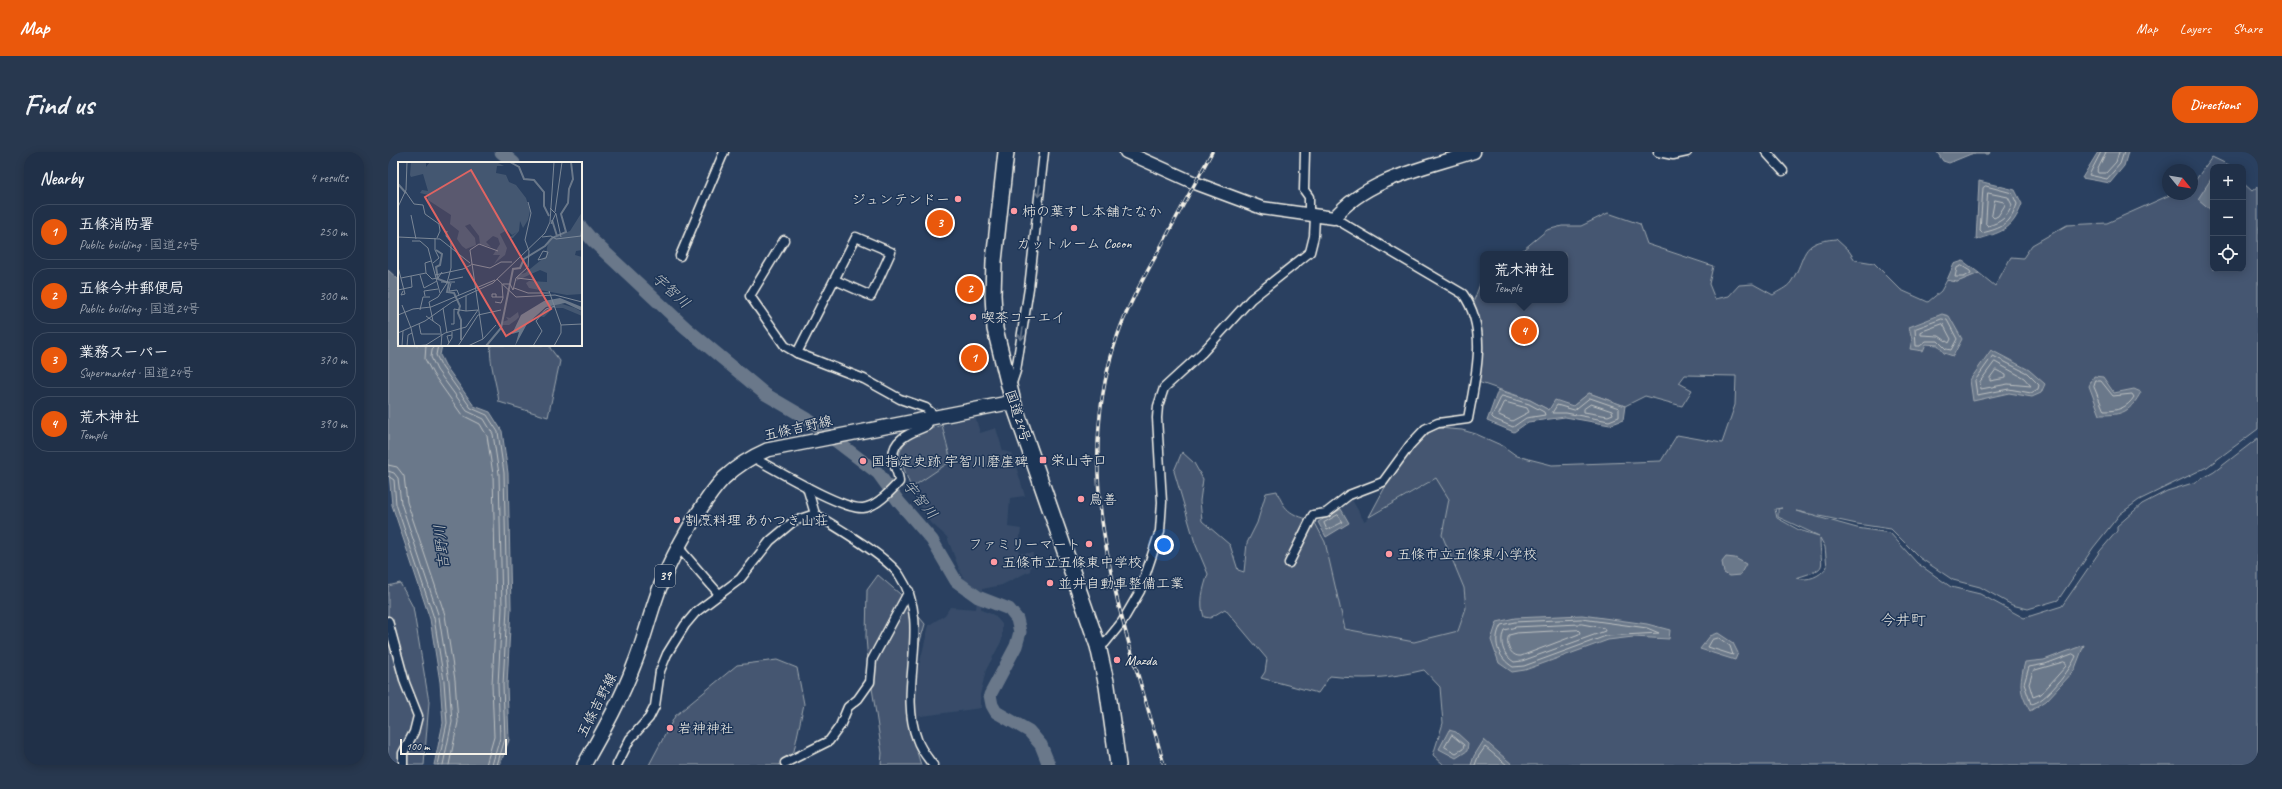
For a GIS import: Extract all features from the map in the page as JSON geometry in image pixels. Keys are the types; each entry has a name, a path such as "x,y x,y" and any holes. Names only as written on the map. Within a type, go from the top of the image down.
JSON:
{"highway":[{"name":"国道24号","path":"1006,152 994,261 993,295 995,329 1011,395 1098,646 1107,686 1118,765"}],"main road":[{"name":"五條吉野線","path":"584,765 624,690 635,664 662,581 679,548 724,479 752,457 767,450 932,418 1011,395"}],"street":[{"path":"680,256 724,152"},
{"path":"1011,395 1028,295 1044,152"},
{"path":"1126,152 1195,183 1262,208 1334,218 1463,294 1470,303 1477,332 1475,382 1468,419 1438,423 1425,429 1410,445 1383,482 1349,494 1326,513 1313,515 1289,563"},
{"path":"1098,646 1105,643 1122,622 1140,591 1160,531 1162,502 1157,418 1158,406 1164,388 1202,353 1251,299 1310,252 1314,236 1309,197 1304,190 1305,152"},
{"path":"1334,218 1342,208 1363,192 1386,181 1474,152"},
{"path":"1658,152 1673,155 1687,152"},
{"path":"1766,152 1783,172"},
{"path":"797,353 834,280 856,237 891,252 871,296 834,280"},
{"path":"752,457 807,487 847,505 863,508 886,496 899,482 893,459 894,450 903,438 927,426 932,418 926,408 900,399 864,379 797,353 780,341 750,296 784,240"},
{"path":"807,487 814,514 874,552 900,574 909,591 913,605 915,640 911,684 912,723 917,740 933,765"},
{"path":"616,765 630,739 649,718 655,706 660,671 667,654 685,625 696,612 740,579 770,541 794,521 814,514"},
{"path":"679,548 719,594"},
{"path":"785,763 829,741 836,731 848,707 858,699 870,682 872,660 909,591"},
{"path":"388,621 405,683 418,716 414,732 403,753 402,765"}],"shaded area":[{"path":"2212,157 2227,164 2210,164 2210,272 2246,272 2246,186 2252,191 2258,186 2258,429 2207,467 2139,500 2120,514 2093,548 2058,600 2028,609 2012,605 1980,587 1953,580 1920,558 1891,529 1857,524 1796,511 1857,528 1890,533 1917,563 1951,587 1980,594 2024,618 2062,606 2100,551 2117,531 2117,526 2142,504 2167,491 2196,482 2214,472 2258,438 2258,765 1444,765 1433,755 1443,723 1440,687 1424,670 1377,678 1330,676 1318,693 1261,678 1265,672 1267,659 1225,609 1210,618 1204,617 1202,606 1203,590 1208,574 1195,543 1174,471 1182,452 1194,463 1203,479 1200,501 1202,521 1230,545 1238,570 1244,572 1247,543 1257,523 1266,493 1277,491 1287,509 1295,515 1314,521 1325,542 1345,629 1414,642 1458,631 1466,608 1464,588 1442,535 1449,499 1436,478 1369,517 1384,489 1412,448 1430,432 1438,428 1462,430 1476,434 1503,446 1517,456 1552,465 1661,461 1677,435 1722,443 1735,405 1736,376 1685,375 1679,383 1692,390 1682,406 1645,396 1625,406 1589,393 1573,406 1549,410 1530,400 1478,382 1478,318 1473,303 1480,284 1480,303 1568,303 1568,251 1522,251 1547,230 1562,226 1581,226 1608,213 1640,224 1647,244 1713,266 1709,284 1715,299 1729,296 1739,285 1753,284 1773,295 1785,288 1791,282 1810,247 1815,243 1836,239 1849,251 1855,260 1874,263 1901,290 1928,302 1941,291 1947,280 1957,282 1979,273 1995,286 2011,257 2023,258 2032,245 2067,225 2107,223 2162,198 2162,200 2198,200 2198,177","holes":["1782,508 1778,509 1778,517 1819,536 1799,530 1777,518 1775,509","1820,538 1825,547 1827,567 1817,576 1805,579 1796,578 1815,572 1821,566"]},
{"path":"491,346 551,346 550,348 560,361 548,417 499,402 490,351"},
{"name":"五條市立五條東中学校","path":"975,416 980,433 996,428 1003,451 1012,453 1025,496 1010,498 1008,527 1021,529 1018,550 1020,553 1033,553 1030,571 1002,585 982,589 981,610 994,615 1002,624 1002,640 986,670 980,695 981,708 915,717 915,682 929,625 945,615 950,607 976,609 978,589 966,581 961,574 947,537 928,520 911,488 951,461 942,425"},
{"path":"942,425 951,461 911,488 899,455 902,448 910,438 916,434"},
{"name":"五條市立五條東小学校","path":"1437,478 1449,498 1442,535 1464,588 1466,608 1459,631 1414,642 1345,629 1325,542 1314,521 1351,498 1364,521"},
{"path":"878,575 900,594 925,624 909,679 907,719 921,765 881,765 882,753 868,662 866,637 867,590"},
{"path":"400,583 413,607 429,702 424,765 388,765 388,586"},
{"path":"777,660 797,668 804,704 791,765 649,765 675,716 737,665"}],"water":[{"path":"1937,152 1990,152 1989,154 1971,154 1949,163 1943,161"},
{"path":"2098,152 2128,152 2124,166 2110,183 2082,178"},
{"path":"1979,181 2015,190 2022,204 2014,220 2005,229 1976,240"},
{"path":"2210,181 2210,209 2198,199"},
{"path":"1963,261 1979,273 1957,282 1947,280 1954,264"},
{"name":"吉野川","path":"388,270 398,279 398,346 442,346 440,355 445,365 474,406 490,412 502,431 508,473 511,608 507,685 509,740 500,765 434,765 443,723 440,682 430,619 392,505 388,462"},
{"path":"1942,314 1949,316 1962,339 1953,356 1944,353 1938,345 1926,344 1923,351 1910,349 1912,339 1909,327"},
{"path":"1991,350 2029,370 2045,384 2041,393 2032,397 2009,393 1973,401 1970,380"},
{"path":"2094,376 2103,377 2114,393 2134,389 2141,392 2133,404 2125,411 2115,414 2100,415 2089,386"},
{"path":"1498,390 1530,400 1549,410 1555,400 1573,406 1589,393 1625,406 1623,420 1610,425 1565,417 1528,422 1514,432 1487,421"},
{"path":"1341,509 1349,523 1326,537 1318,522"},
{"path":"1726,557 1735,558 1746,564 1740,575 1729,576 1724,573 1722,562"},
{"path":"1582,615 1647,624 1670,630 1669,639 1633,637 1608,640 1525,670 1512,672 1499,663 1491,640 1497,622 1515,618"},
{"path":"1718,633 1733,643 1738,653 1735,660 1700,649 1710,636"},
{"path":"2084,645 2074,671 2046,701 2030,711 2021,688 2025,662 2044,660"},
{"path":"1449,730 1456,732 1468,743 1467,751 1456,758 1439,749"},
{"path":"1484,740 1513,765 1471,765 1474,756"}],"waterway":[{"name":"宇智川","path":"501,152 513,162"},
{"name":"宇智川","path":"582,228 593,241 686,328 765,394 806,418 878,473 899,502 932,540 956,581 978,597 1009,609 1017,619 1020,632 1016,646 990,695 992,705 996,712 1029,731 1041,745 1049,765"}],"railway":[{"path":"1164,765 1133,659 1107,553 1100,500 1098,446 1103,392 1121,326 1130,304 1212,152"}],"place":[{"name":"ジュンテンドー","path":"958,199"},
{"name":"柿の葉すし本舗たなか","path":"1014,211"},
{"name":"業務スーパー","path":"940,223"},
{"name":"カットルーム Cocon","path":"1074,228"},
{"name":"五條今井郵便局","path":"970,289"},
{"name":"喫茶コーエイ","path":"973,317"},
{"name":"荒木神社","path":"1524,331"},
{"name":"五條消防署","path":"974,358"},
{"name":"栄山寺口","path":"1043,460"},
{"name":"国指定史跡 宇智川磨崖碑","path":"863,461"},
{"name":"鳥善","path":"1081,499"},
{"name":"割烹料理 あかつき山荘","path":"677,520"},
{"name":"ファミリーマート","path":"1089,544"},
{"name":"五條市立五條東小学校","path":"1389,554"},
{"name":"五條市立五條東中学校","path":"994,562"},
{"name":"並井自動車整備工業","path":"1050,583"},
{"name":"Mazda","path":"1117,660"},
{"name":"岩神神社","path":"670,728"}],"district":[{"name":"今井町","path":"1903,620"}]}
